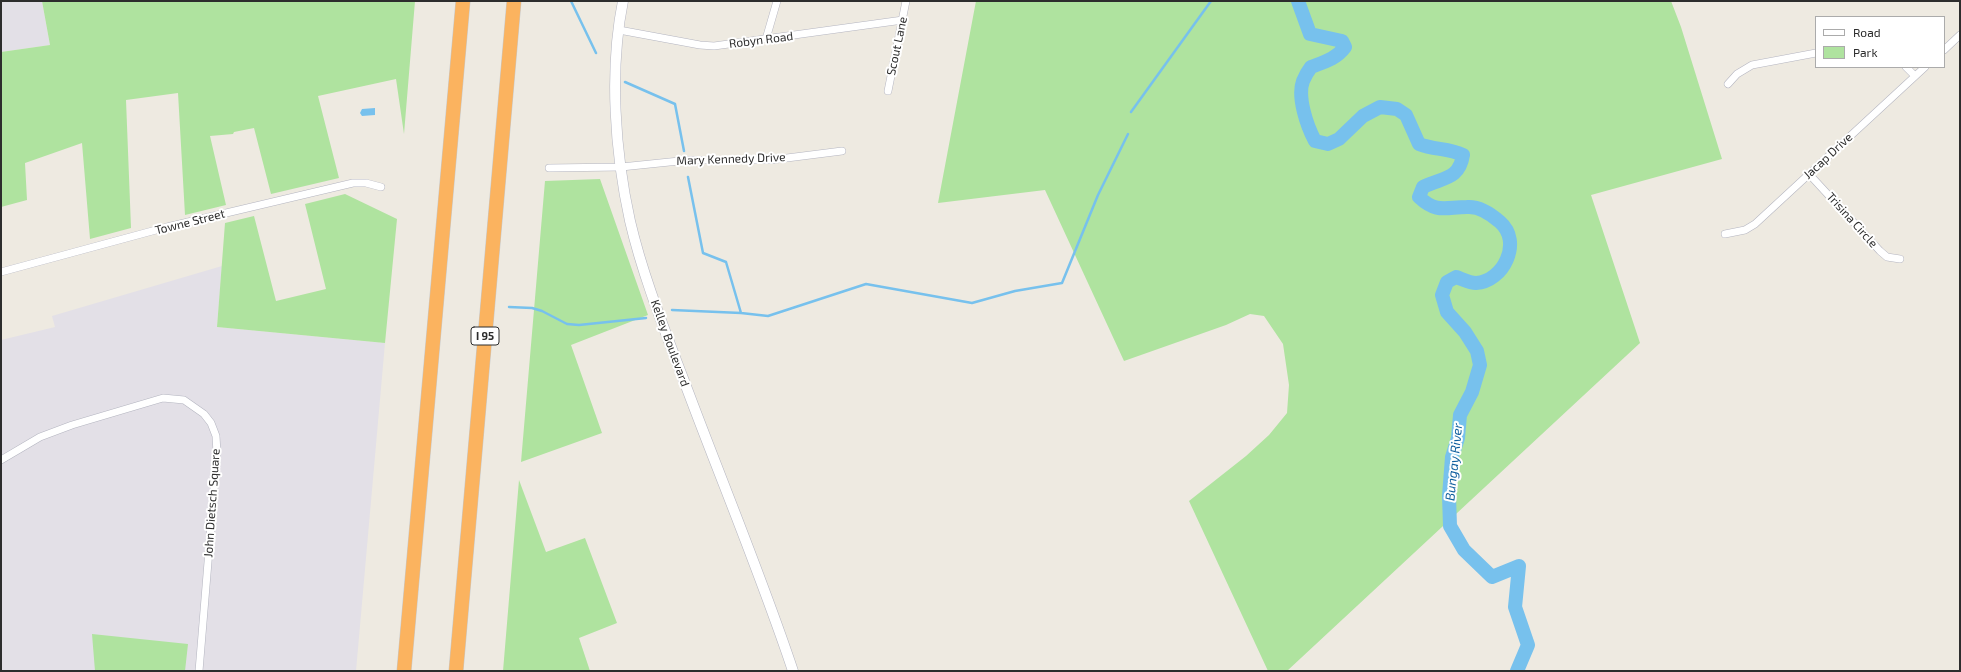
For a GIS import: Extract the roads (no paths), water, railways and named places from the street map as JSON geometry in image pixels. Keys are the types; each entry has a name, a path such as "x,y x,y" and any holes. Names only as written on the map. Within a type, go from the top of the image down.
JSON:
{"highway":[{"path":"404,671 463,1"},
{"name":"I 95","path":"456,671 514,1"}],"main road":[{"name":"Kelley Boulevard","path":"624,1 620,30 616,105 621,166 630,221 655,305 794,671"}],"street":[{"path":"766,39 777,1"},
{"name":"Scout Lane","path":"888,90 906,1"},
{"name":"Robyn Road","path":"620,30 700,45 714,46 903,20"},
{"path":"1945,49 1960,35"},
{"path":"1728,84 1740,71 1752,65 1815,53"},
{"path":"1907,68 1915,76"},
{"name":"Jacap Drive","path":"1726,234 1750,227 1924,68"},
{"name":"Mary Kennedy Drive","path":"621,166 689,160 770,160 842,151"},
{"path":"549,168 621,166"},
{"name":"Trisina Circle","path":"1809,174 1880,251 1887,256 1900,259"},
{"name":"Towne Street","path":"1,272 167,227 353,183 366,183 381,187"},
{"name":"John Dietsch Square","path":"1,460 24,445 72,425 163,398 184,400 204,414 211,423 216,436 217,453 200,671"}],"water":[{"path":"375,108 375,115 362,116 360,113 362,109"}],"waterway":[{"path":"571,1 596,53"},
{"path":"1131,112 1211,1"},
{"name":"Bungay River","path":"1298,1 1310,34 1342,41 1345,47 1334,57 1311,67 1303,81 1301,88 1302,103 1306,120 1315,141 1328,144 1339,139 1363,116 1380,107 1397,109 1406,115 1419,144 1452,151 1463,155 1461,163 1454,173 1449,177 1423,187 1419,197 1431,206 1437,208 1471,207 1480,209 1489,213 1507,230 1510,240 1510,250 1502,269 1486,281 1476,283 1456,277 1447,282 1442,295 1447,312 1465,332 1477,351 1480,365 1472,392 1460,415 1458,438 1452,457 1449,496 1450,526 1464,550 1492,577 1519,566 1515,607 1528,645 1517,671"},
{"path":"625,82 675,104 684,151"},
{"path":"688,177 703,253 726,262 741,313 768,316 866,284 972,303 1015,291 1062,283 1098,195 1128,134"},
{"path":"509,307 532,308 542,311 567,324 579,325 646,318"},
{"path":"672,310 741,313"}]}
